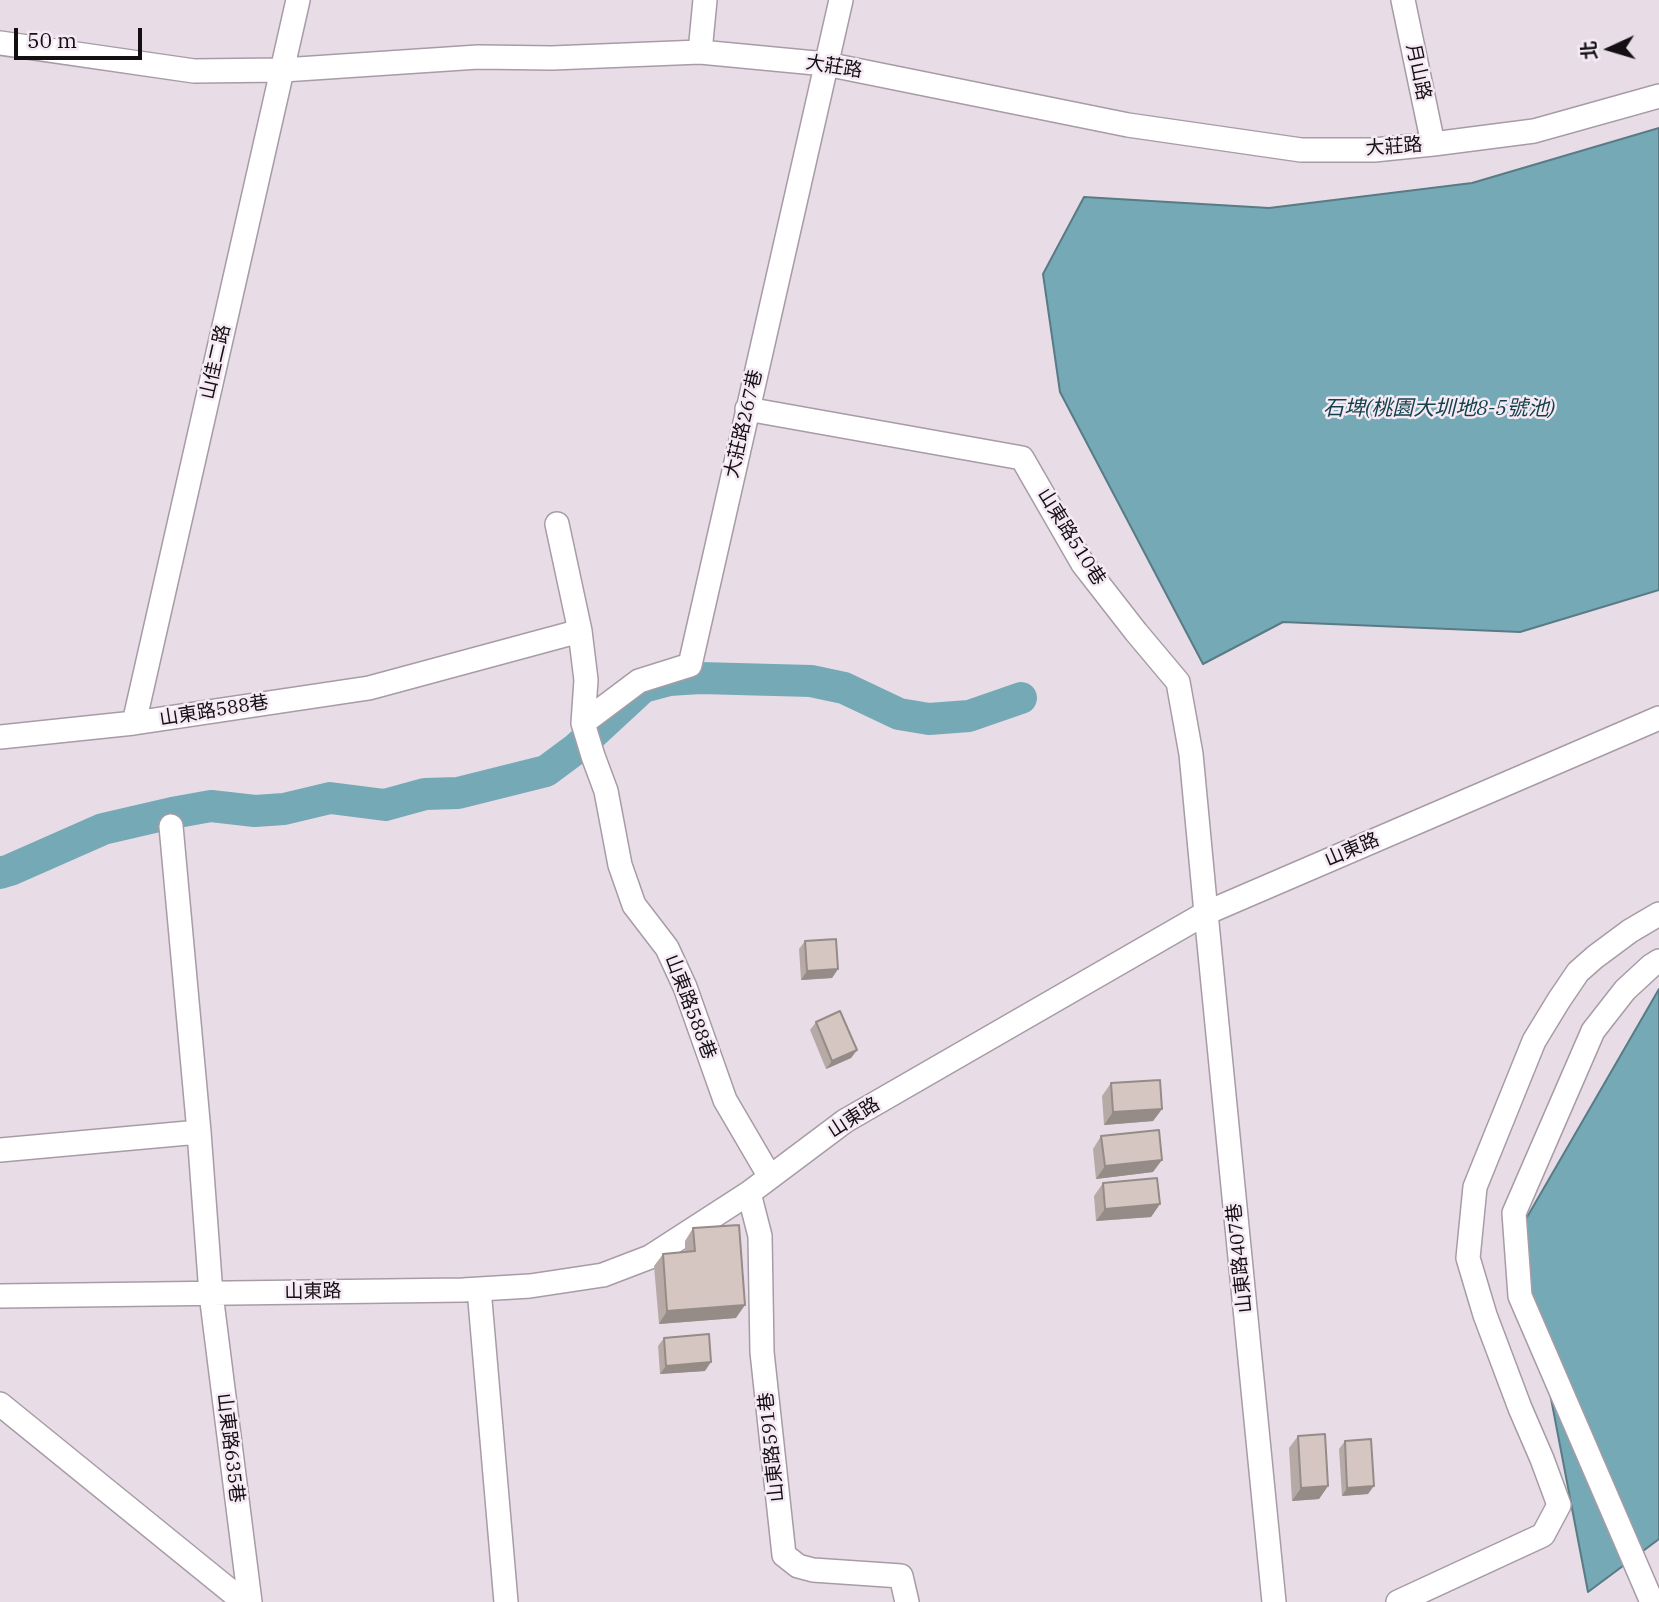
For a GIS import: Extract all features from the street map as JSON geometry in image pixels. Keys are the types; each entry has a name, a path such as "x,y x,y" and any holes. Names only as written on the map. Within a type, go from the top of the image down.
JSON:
{"street":[{"name":"山佳二路","path":"134,723 299,0"},
{"path":"700,52 705,0"},
{"name":"大莊路267巷","path":"583,723 639,681 690,665 841,0"},
{"name":"月山路","path":"1403,0 1433,145"},
{"name":"大莊路","path":"0,43 194,71 283,70 478,57 552,58 700,52 826,64 1128,125 1301,150 1374,150 1534,131 1659,96"},
{"name":"山東路510巷","path":"747,409 1022,458 1083,564 1178,682 1191,754 1206,914"},
{"path":"557,524 580,631 586,680 583,723"},
{"name":"山東路588巷","path":"0,737 134,723 369,688 580,631"},
{"name":"山東路","path":"0,1296 479,1289 530,1286 603,1275 650,1256 749,1193 845,1121 1206,914 1659,718"},
{"name":"山東路588巷","path":"583,723 606,791 620,865 634,905 667,948 685,987 725,1100 770,1177"},
{"name":"山東路635巷","path":"170,825 211,1294 250,1602"},
{"name":"山東路407巷","path":"1206,914 1274,1602"},
{"path":"1398,1602 1543,1535 1559,1505 1485,1315 1468,1258 1475,1187 1534,1041 1559,1000 1578,972 1595,957 1659,914"},
{"path":"1649,1601 1520,1296 1514,1213 1593,1031 1625,990 1659,961"},
{"path":"0,1150 198,1132"},
{"name":"山東路591巷","path":"749,1193 760,1236 762,1352 784,1555 798,1566 813,1570 901,1576 907,1602"},
{"path":"479,1289 506,1602"},
{"path":"0,1404 244,1602"}],"water":[{"name":"石埤(桃園大圳地8-5號池)","path":"1659,128 1659,590 1520,632 1283,622 1203,664 1060,392 1043,274 1084,197 1269,208 1472,183"},
{"path":"1659,989 1659,1539 1588,1592 1519,1231"}],"building":[{"path":"836,939 838,969 807,971 805,941"},
{"path":"840,1011 857,1050 832,1061 816,1022"},
{"path":"1160,1080 1162,1109 1113,1112 1111,1083"},
{"path":"1159,1130 1162,1160 1105,1166 1101,1136"},
{"path":"1157,1178 1160,1204 1105,1209 1103,1183"},
{"path":"739,1225 745,1305 667,1311 663,1254 695,1251 693,1228"},
{"path":"709,1334 711,1362 666,1366 664,1338"},
{"path":"1325,1434 1328,1486 1301,1488 1298,1436"},
{"path":"1371,1439 1374,1486 1347,1488 1345,1441"}],"waterway":[{"path":"0,873 103,829 172,813 211,806 255,811 284,809 330,798 385,805 425,794 458,793 546,771 577,748 643,687 669,680 700,678 811,681 844,688 899,714 929,719 969,716 1021,698"}]}
